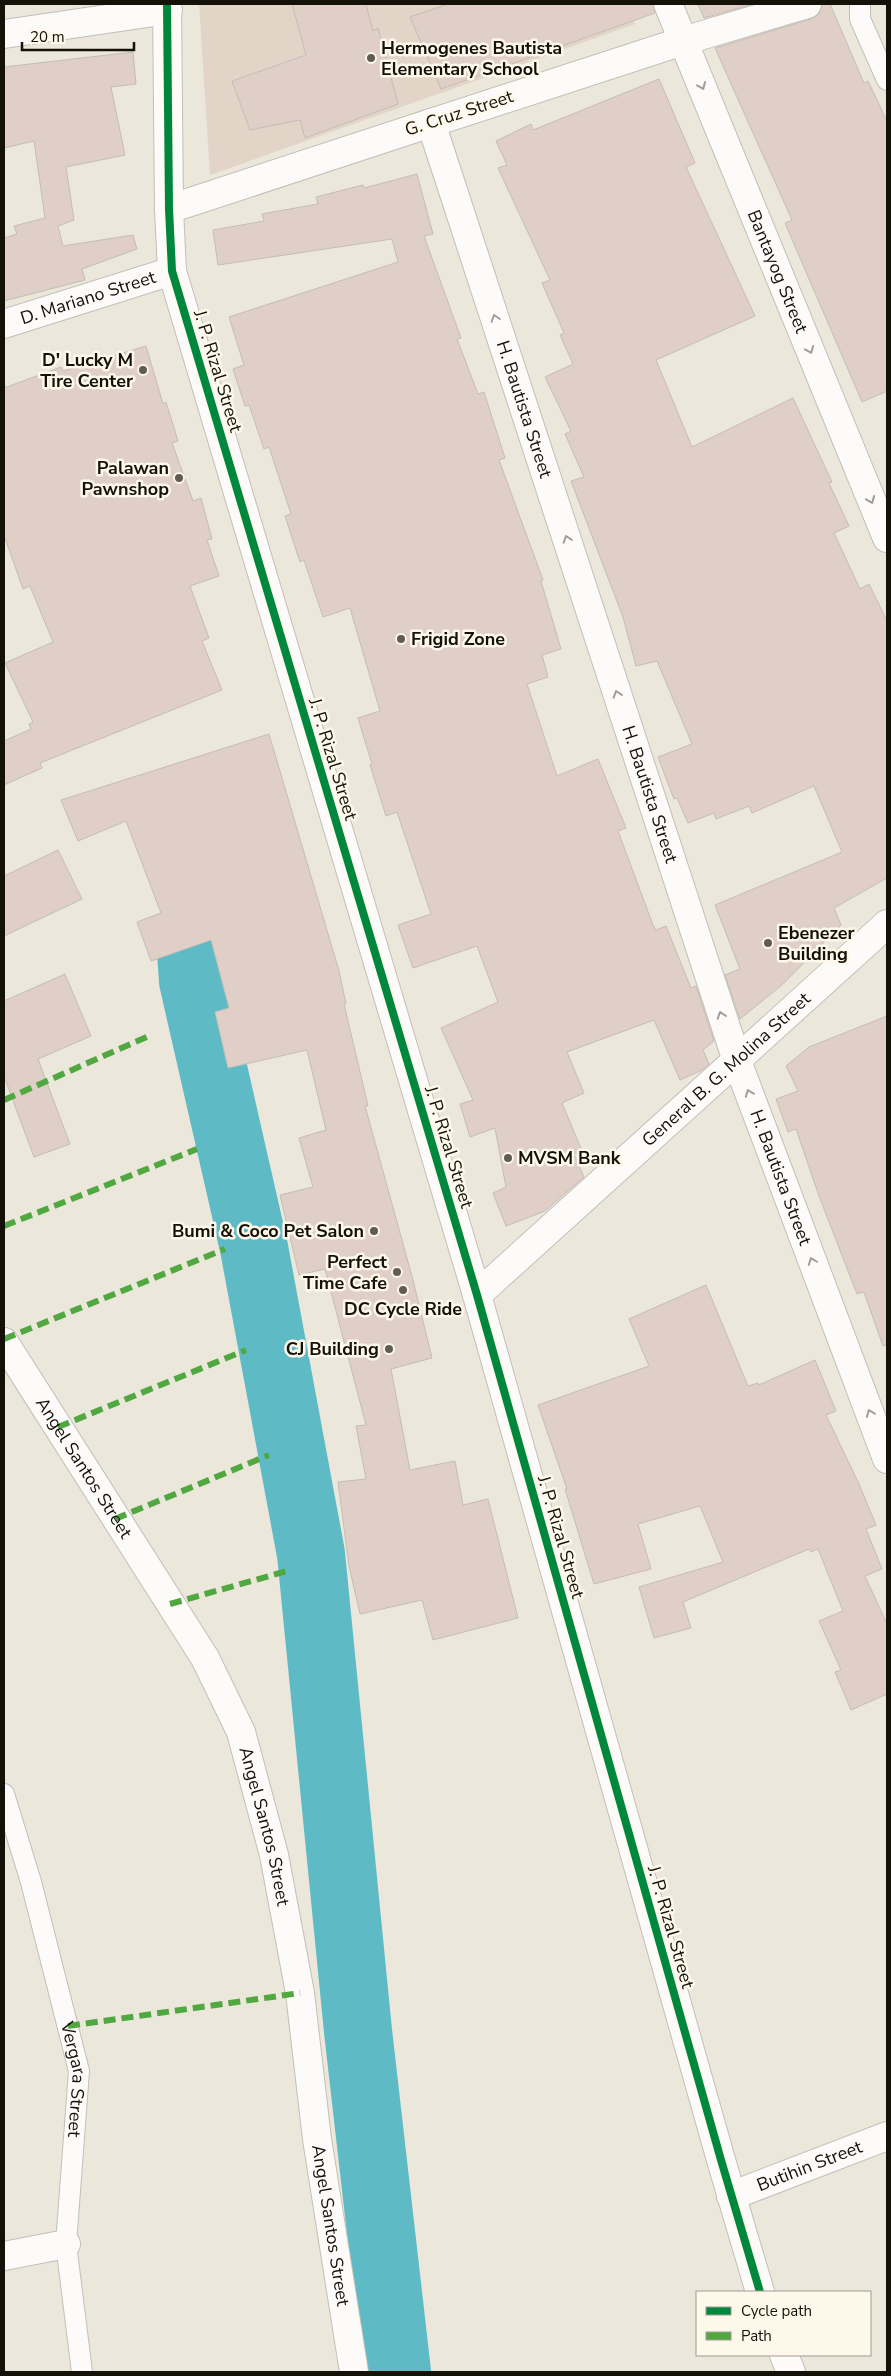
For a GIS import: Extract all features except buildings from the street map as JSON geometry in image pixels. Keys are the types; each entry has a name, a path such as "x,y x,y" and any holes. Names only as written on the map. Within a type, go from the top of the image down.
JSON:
{"street":[{"name":"Bantayog Street","path":"668,4 887,538"},
{"name":"G. Cruz Street","path":"169,209 683,41 807,4"},
{"path":"4,34 168,7"},
{"name":"J. P. Rizal Street","path":"168,7 169,209 172,271 477,1295 731,2196 760,2291"},
{"name":"H. Bautista Street","path":"431,123 736,1061 887,1459"},
{"name":"D. Mariano Street","path":"4,324 172,271"},
{"name":"General B. G. Molina Street","path":"477,1295 887,924"},
{"name":"Angel Santos Street","path":"4,1342 205,1658 241,1732 274,1855 300,1993 317,2139 354,2372"},
{"name":"Butihin Street","path":"731,2196 887,2136"},
{"path":"4,2256 66,2244"},
{"path":"784,2356 791,2372"}],"lane":[{"path":"860,4 860,19 887,80"},
{"name":"Vergara Street","path":"4,1794 31,1882 79,2071 66,2244 82,2372"}],"shaded area":[{"name":"Hermogenes Bautista Elementary School","path":"199,4 627,4 635,24 210,175"}],"waterway":[{"path":"191,952 193,981 254,1248 311,1554 358,2031 397,2372"}],"marked path":[{"path":"4,1100 151,1035"},
{"path":"4,1226 197,1149"},
{"path":"4,1339 225,1249"},
{"path":"58,1427 246,1350"},
{"path":"115,1519 269,1455"},
{"path":"170,1604 287,1571"},
{"path":"68,2026 300,1993"}],"cycle path":[{"path":"167,4 169,209 172,271 477,1295 760,2291"}],"place":[{"name":"Hermogenes Bautista Elementary School","path":"371,58"},
{"name":"D' Lucky M Tire Center","path":"143,370"},
{"name":"Palawan Pawnshop","path":"179,478"},
{"name":"Frigid Zone","path":"401,639"},
{"name":"Ebenezer Building","path":"768,943"},
{"name":"MVSM Bank","path":"508,1158"},
{"name":"Bumi & Coco Pet Salon","path":"374,1231"},
{"name":"Perfect Time Cafe","path":"397,1272"},
{"name":"DC Cycle Ride","path":"403,1290"},
{"name":"CJ Building","path":"389,1349"}]}
